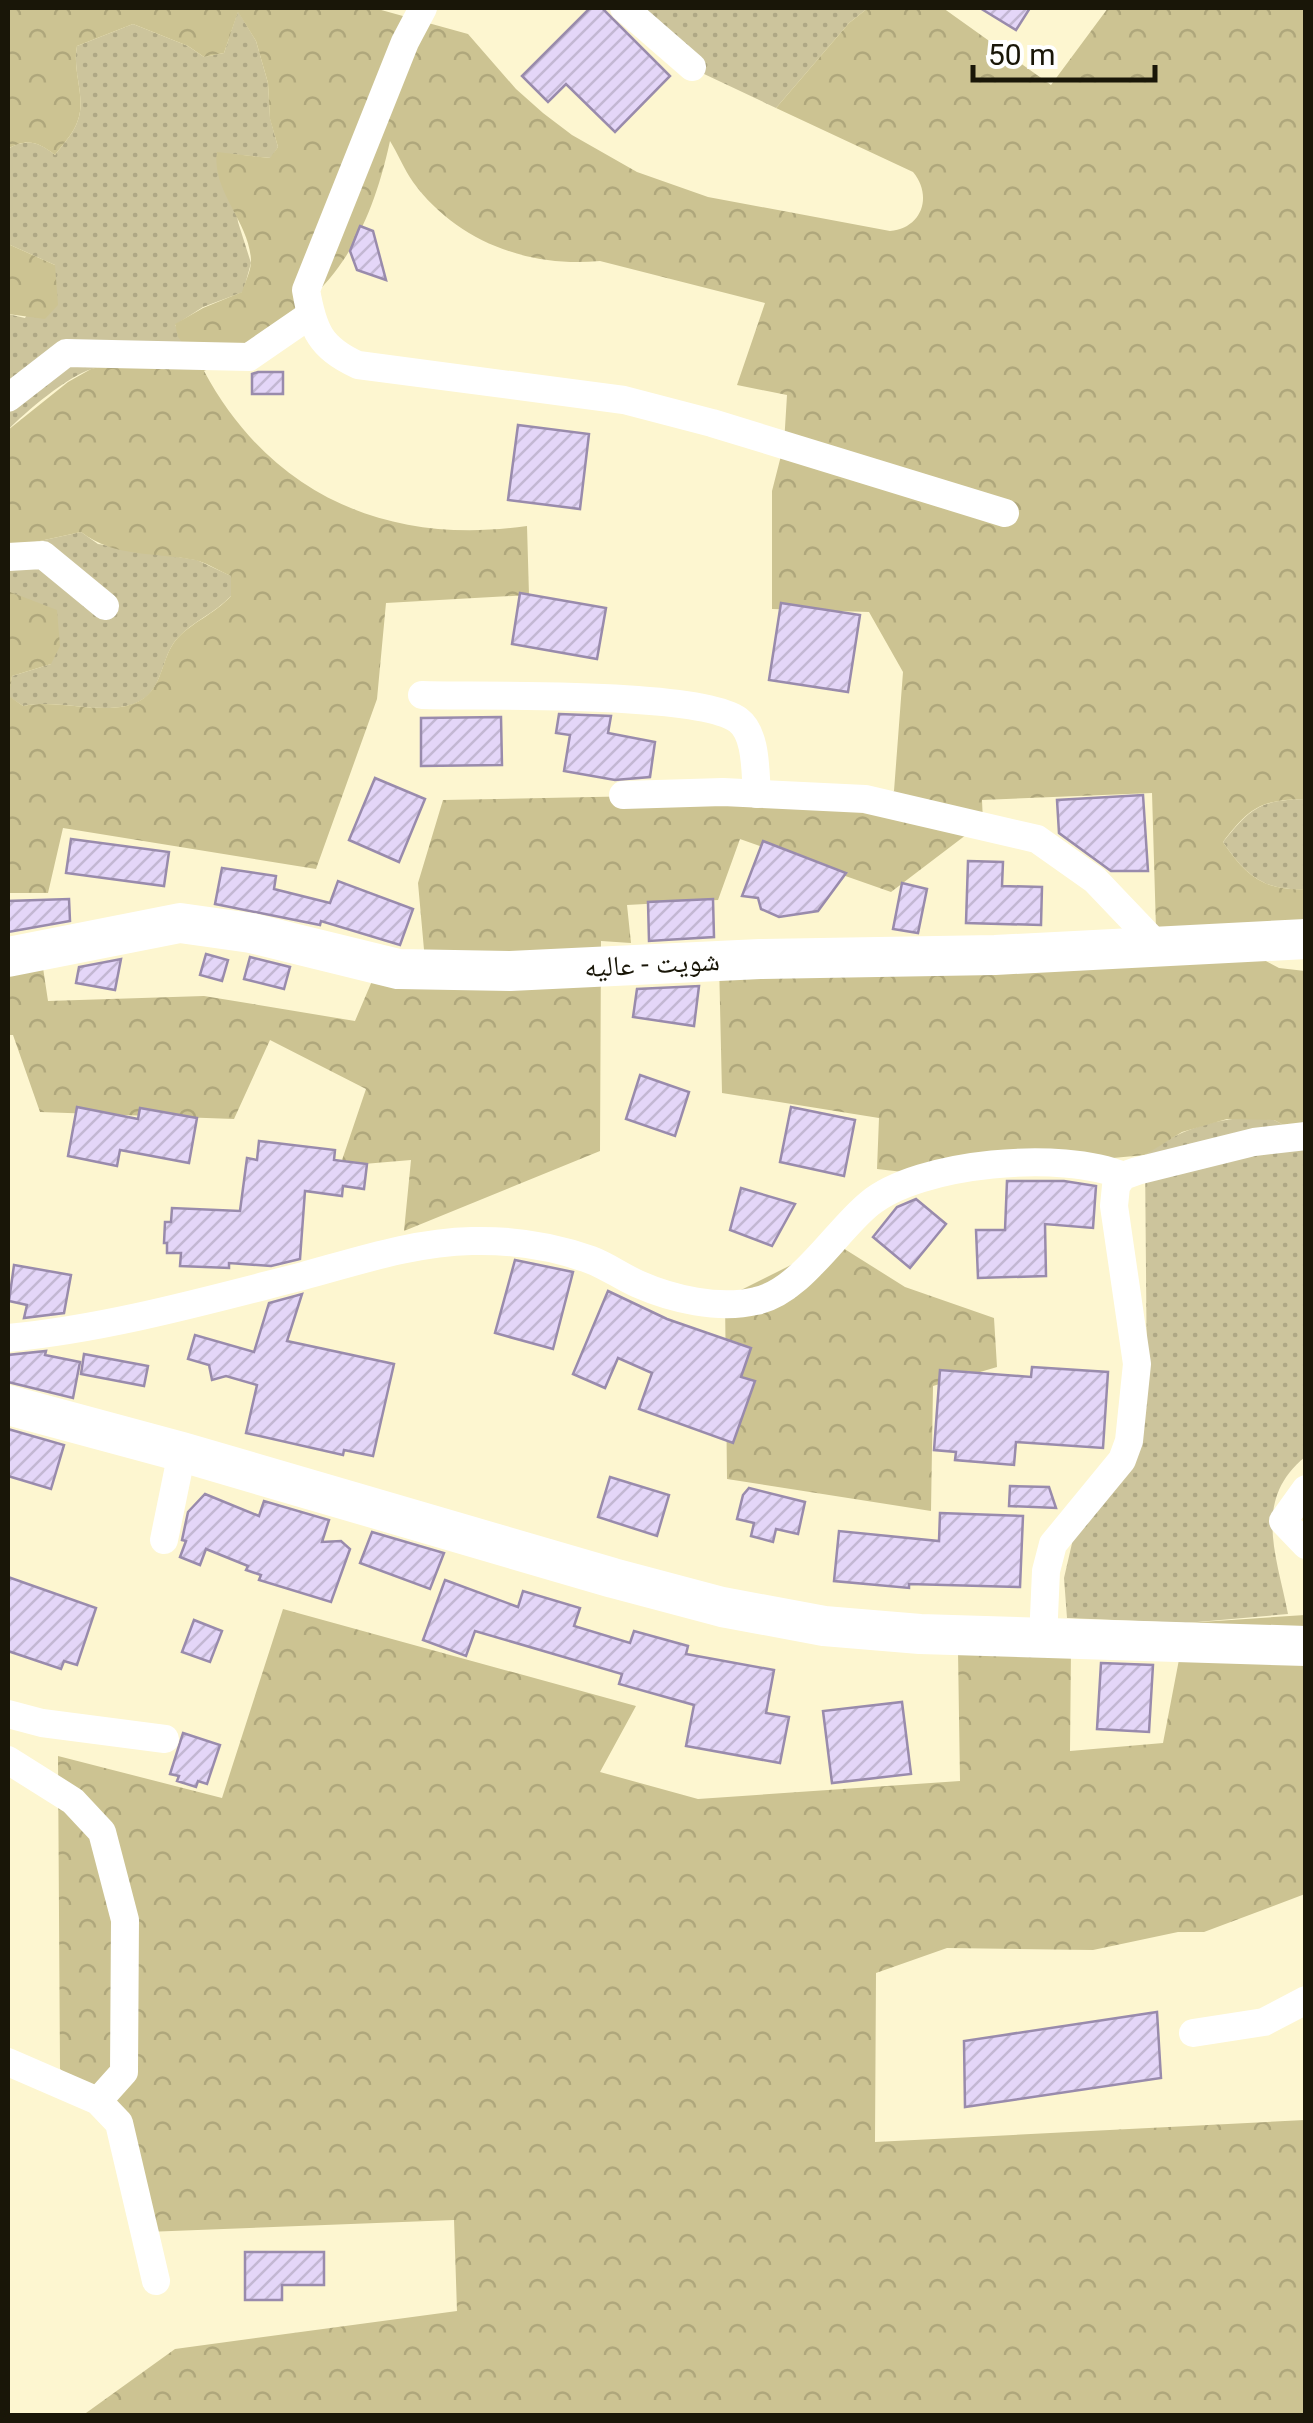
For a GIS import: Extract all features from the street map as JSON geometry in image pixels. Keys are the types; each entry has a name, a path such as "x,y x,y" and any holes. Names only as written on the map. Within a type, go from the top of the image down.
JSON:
{"main road":[{"name":"شويت - عاليه","path":"8,957 180,923 250,933 370,964 441,970 995,956 1157,944 1306,939"},
{"path":"8,1405 722,1607 824,1626 920,1634 1306,1646"}],"street":[{"path":"423,8 398,60 306,290 310,315 321,341 335,355 358,366 624,400 1006,512"},
{"path":"624,8 692,68"},
{"path":"8,398 66,353 248,357 310,315"},
{"path":"8,557 43,555 104,606"},
{"path":"422,695 697,705 740,721 750,742 757,794"},
{"path":"623,795 723,792 865,799 1038,839 1094,880 1157,944"},
{"path":"8,1338 140,1318 380,1254 470,1240 554,1248 595,1262 641,1286 729,1306 760,1301 785,1288 868,1205 890,1188 918,1177 1056,1161 1088,1164 1123,1176 1254,1142 1306,1136"},
{"path":"1043,1639 1046,1571 1053,1544 1122,1460 1132,1423 1137,1364 1114,1206 1116,1186 1123,1176"},
{"path":"164,1540 182,1452"},
{"path":"1306,1489 1283,1520 1306,1545"},
{"path":"8,1714 42,1723 165,1739"},
{"path":"8,1760 72,1801 102,1832 124,1920 124,2072 98,2101"},
{"path":"1192,2033 1264,2022 1306,2000"},
{"path":"8,2062 98,2101 119,2123 156,2282"}],"shaded area":[{"path":"616,8 868,8 849,23 776,108 668,57"},
{"path":"238,11 256,41 268,83 270,118 278,147 271,158 229,154 238,222 251,263 243,292 203,307 175,325 204,371 133,365 92,369 60,386 8,430 8,314 25,318 55,265 8,244 8,149 32,143 55,155 71,134 80,111 77,46 133,24 188,46 204,57 224,53"},
{"path":"81,532 98,544 197,560 231,576 231,596 176,640 154,687 139,702 113,708 23,706 8,696 12,676 51,664 20,596 8,591 8,542 17,546"},
{"path":"1305,799 1305,889 1278,887 1257,879 1223,842 1258,808 1278,801"},
{"path":"1251,1117 1274,1120 1306,1136 1305,1457 1278,1492 1272,1530 1288,1614 1186,1623 1067,1618 1064,1578 1073,1539 1147,1388 1145,1155 1195,1128"}],"green space":[{"path":"8,8 374,8 468,34 516,89 543,113 572,135 637,172 708,197 890,231 910,224 921,209 922,191 913,172 776,108 849,23 868,8 943,8 1051,85 1108,8 1305,8 1305,799 1277,801 1258,808 1223,842 1257,879 1278,887 1305,889 1305,919 1264,928 1241,948 1279,968 1305,971 1305,1136 1274,1120 1227,1119 1182,1132 1145,1155 929,1175 877,1169 879,1118 722,1093 719,961 1156,929 1152,793 982,800 983,822 891,892 740,839 718,900 627,905 631,943 601,941 600,1151 404,1231 411,1160 340,1166 366,1089 270,1040 234,1119 40,1112 13,1035 8,1035 8,966 42,961 48,1001 204,996 355,1021 372,981 427,983 418,883 443,800 894,791 903,672 869,612 772,609 772,491 784,444 787,395 737,385 765,303 600,261 546,260 496,246 472,235 430,203 390,141 365,221 328,281 275,328 204,371 231,414 263,451 299,480 339,503 382,519 428,528 527,526 529,595 386,603 377,699 316,869 63,828 48,893 8,893 8,591 57,610 60,646 51,664 12,676 9,696 23,706 113,708 148,695 176,640 231,596 231,576 195,560 108,546 81,532 17,546 8,542 8,430 68,382 91,369 114,363 203,370 178,337 175,324 242,292 251,261 244,233 220,180 217,152 270,158 278,147 270,119 268,83 256,41 238,12 224,53 204,57 188,46 133,24 77,46 80,111 71,134 55,155 32,143 8,149"},
{"path":"8,244 55,265 58,305 45,319 8,314"},
{"path":"835,1243 905,1287 994,1318 997,1367 933,1386 931,1511 727,1479 725,1298"},
{"path":"283,1609 636,1706 600,1772 698,1799 960,1781 958,1651 1071,1647 1070,1751 1163,1743 1186,1623 1305,1615 1305,1894 1204,1932 1178,1932 1093,1950 947,1948 876,1973 875,2142 1305,2120 1305,2415 66,2415 86,2413 175,2349 457,2311 454,2220 146,2232 128,2144 60,2069 58,1756 222,1798"}],"building":[{"path":"590,8 602,8 670,76 615,132 566,84 548,102 522,76"},
{"path":"980,8 1030,8 1016,30"},
{"path":"360,226 373,231 386,280 357,270 350,251"},
{"path":"283,372 283,394 252,394 252,374"},
{"path":"518,425 589,434 580,509 508,500"},
{"path":"520,593 606,608 597,659 512,644"},
{"path":"781,603 860,615 848,692 769,680"},
{"path":"559,714 611,716 608,733 655,742 650,777 615,780 564,771 570,735 556,733"},
{"path":"501,717 502,765 421,766 421,718"},
{"path":"375,778 425,799 399,862 349,840"},
{"path":"1143,795 1148,871 1111,871 1059,833 1057,800"},
{"path":"71,839 169,852 164,886 66,873"},
{"path":"763,841 846,873 818,911 779,917 761,909 758,898 742,896"},
{"path":"968,861 1003,862 1002,886 1042,887 1041,925 966,923"},
{"path":"222,868 276,876 274,889 330,903 338,881 413,909 400,945 321,921 320,925 215,904"},
{"path":"902,883 927,889 918,933 893,929"},
{"path":"69,899 70,921 8,932 8,901"},
{"path":"713,899 714,937 649,941 648,902"},
{"path":"206,954 228,960 222,981 200,975"},
{"path":"250,957 290,967 284,989 244,979"},
{"path":"121,959 115,990 76,983 79,967"},
{"path":"699,986 694,1026 633,1017 637,989"},
{"path":"640,1075 689,1092 675,1136 626,1119"},
{"path":"77,1107 138,1119 140,1108 197,1118 189,1163 120,1150 117,1166 68,1156"},
{"path":"791,1107 855,1120 844,1176 780,1162"},
{"path":"259,1141 335,1150 334,1160 367,1164 364,1189 343,1186 342,1196 305,1191 300,1259 271,1266 180,1266 181,1253 167,1253 164,1243 165,1222 171,1222 172,1208 240,1211 247,1158 257,1160"},
{"path":"1007,1181 1064,1181 1096,1186 1093,1228 1045,1224 1046,1276 978,1278 976,1230 1005,1230"},
{"path":"741,1188 795,1204 772,1246 730,1230"},
{"path":"916,1199 946,1224 910,1268 873,1237 897,1207"},
{"path":"515,1260 573,1272 553,1349 495,1333"},
{"path":"14,1265 71,1275 64,1313 24,1318 27,1305 9,1301"},
{"path":"608,1291 667,1319 751,1348 741,1377 755,1381 733,1443 639,1409 652,1373 618,1358 605,1388 573,1374"},
{"path":"302,1294 287,1341 394,1364 373,1456 344,1450 343,1455 246,1433 257,1385 226,1376 212,1380 209,1365 188,1359 195,1335 254,1352 269,1303"},
{"path":"46,1351 45,1355 80,1362 73,1398 8,1382 8,1355"},
{"path":"84,1354 148,1366 144,1386 81,1374"},
{"path":"1032,1367 1108,1372 1103,1448 1016,1442 1014,1465 955,1460 956,1452 934,1450 940,1370 1031,1377"},
{"path":"8,1429 64,1445 51,1489 8,1476"},
{"path":"610,1477 669,1495 657,1536 598,1517"},
{"path":"1010,1486 1049,1487 1056,1508 1009,1506"},
{"path":"749,1488 805,1502 798,1534 776,1529 773,1542 751,1536 754,1523 737,1519 743,1495"},
{"path":"205,1494 259,1516 264,1501 329,1520 322,1542 341,1541 350,1549 331,1602 259,1580 261,1575 246,1570 248,1566 206,1549 200,1565 180,1557 186,1541 182,1540 188,1512"},
{"path":"940,1513 1023,1516 1020,1587 909,1584 909,1588 834,1581 839,1531 939,1541"},
{"path":"372,1532 444,1553 430,1589 360,1563"},
{"path":"8,1577 96,1608 77,1665 64,1661 61,1669 8,1651"},
{"path":"445,1580 518,1607 523,1591 580,1608 574,1626 630,1643 634,1631 688,1646 686,1654 774,1670 766,1713 789,1717 780,1763 686,1746 694,1705 619,1684 622,1674 475,1631 466,1656 423,1640"},
{"path":"194,1620 222,1631 210,1662 182,1652"},
{"path":"1101,1663 1153,1665 1149,1732 1097,1729"},
{"path":"902,1702 911,1774 832,1783 823,1711"},
{"path":"183,1733 220,1745 207,1784 198,1781 196,1787 177,1781 179,1776 170,1774"},
{"path":"1157,2012 1161,2078 965,2107 964,2041"},
{"path":"245,2252 324,2252 324,2285 282,2285 282,2300 245,2300"}]}
